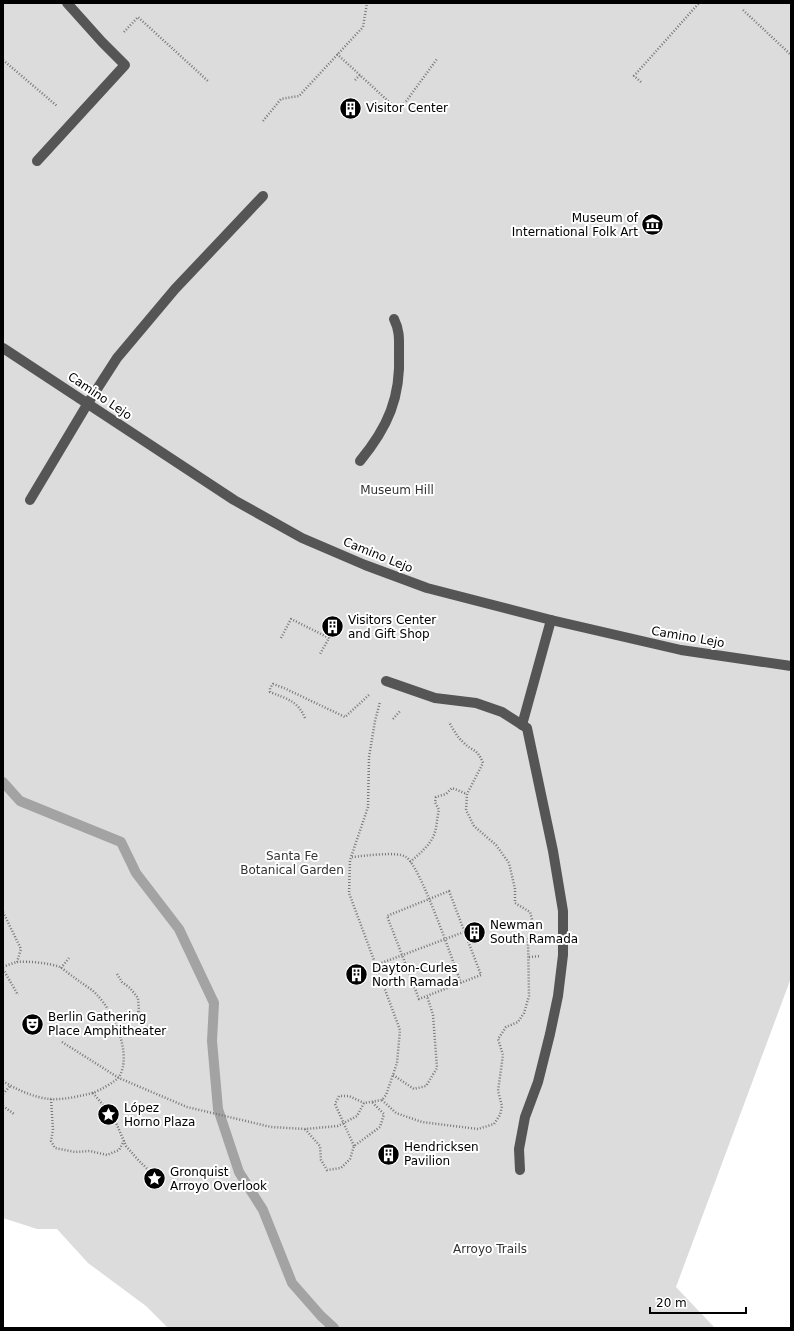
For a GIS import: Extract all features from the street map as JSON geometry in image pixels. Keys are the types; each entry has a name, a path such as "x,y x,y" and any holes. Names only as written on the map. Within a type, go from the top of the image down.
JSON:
{"street":[{"path":"37,161 125,65 67,3"},
{"path":"30,500 88,403 118,358 175,289 263,196"},
{"path":"360,461 382,430 393,408 397,392 400,370 399,345 398,328 394,319"},
{"name":"Camino Lejo","path":"3,348 88,403 174,462 234,500 302,538 365,565 427,588 551,620 681,650 791,666"},
{"path":"522,725 551,620"},
{"path":"386,680 435,698 476,703 496,709 527,728 553,851 562,911 563,955 558,996 550,1034 538,1082 525,1117 519,1149 520,1170"}],"path":[{"path":"263,121 281,99 298,96 363,27 367,3"},
{"path":"642,82 634,76 699,3"},
{"path":"743,10 791,55"},
{"path":"337,54 399,111 437,59"},
{"path":"3,60 57,106"},
{"path":"355,80 360,75"},
{"path":"282,638 291,619 329,638 320,654"},
{"path":"305,718 298,705 270,692 270,688 273,684 345,717 386,680"},
{"path":"393,719 406,706"},
{"path":"354,1146 335,1104 339,1096 349,1096 364,1103 382,1100 386,1095 397,1063 400,1030 349,893 350,860 368,807 369,757 376,716"},
{"path":"382,1100 396,1114 422,1122 478,1129 494,1124 500,1115 502,1106 498,1091 503,1055 498,1039 506,1027 518,1022 524,1013 529,996 528,940 533,923 530,912 515,903 515,888 509,863 496,845 474,826 466,810 467,794 483,763 480,755 475,750 464,744 448,721 444,719"},
{"path":"410,862 423,851 435,831 439,810 435,802 436,797 446,794 452,788 467,794"},
{"path":"352,857 399,854 407,857 414,867 429,899 461,983"},
{"path":"449,891 464,932 481,975 419,998 387,916 449,891"},
{"path":"3,912 21,949 17,962"},
{"path":"376,965 464,932"},
{"path":"61,968 69,958"},
{"path":"3,1081 36,1096 51,1099 70,1098 101,1090 119,1078 122,1069 122,1041 114,1019 97,995 61,968 32,962 17,962 3,968 18,995"},
{"path":"117,974 122,982 130,988 138,998 139,1012 147,1027"},
{"path":"393,1075 414,1089 426,1086 437,1068 433,1015 426,996"},
{"path":"114,1019 139,1012"},
{"path":"62,1042 119,1078 187,1107 271,1126 305,1129 338,1126 357,1116 364,1103"},
{"path":"3,1094 11,1085"},
{"path":"93,1093 114,1118 126,1146 159,1180"},
{"path":"51,1099 53,1130 51,1141 55,1148 75,1152 90,1151 107,1155 119,1150 125,1141"},
{"path":"305,1129 320,1146 321,1160 328,1170 341,1168 350,1159 354,1146 380,1127 384,1114 372,1102"},
{"path":"3,1106 14,1114"}],"green space":[{"name":"Museum Hill","path":"3,3 791,3 791,978 676,1287 715,1328 168,1328 146,1306 88,1263 57,1229 37,1229 3,1218"}],"waterway":[{"path":"3,782 20,801 121,842 136,873 179,929 214,1003 212,1041 218,1109 239,1172 263,1210 292,1283 321,1316 334,1328"}],"place":[{"name":"Visitor Center","path":"351,108"},
{"name":"Museum of International Folk Art","path":"653,225"},
{"name":"Visitors Center and Gift Shop","path":"332,627"},
{"name":"Newman South Ramada","path":"474,932"},
{"name":"Dayton-Curles North Ramada","path":"357,975"},
{"name":"Berlin Gathering Place Amphitheater","path":"33,1024"},
{"name":"López Horno Plaza","path":"108,1115"},
{"name":"Hendricksen Pavilion","path":"388,1154"},
{"name":"Gronquist Arroyo Overlook","path":"154,1179"}],"park label":[{"name":"Santa Fe Botanical Garden","path":"292,863"},
{"name":"Arroyo Trails","path":"490,1249"}]}
